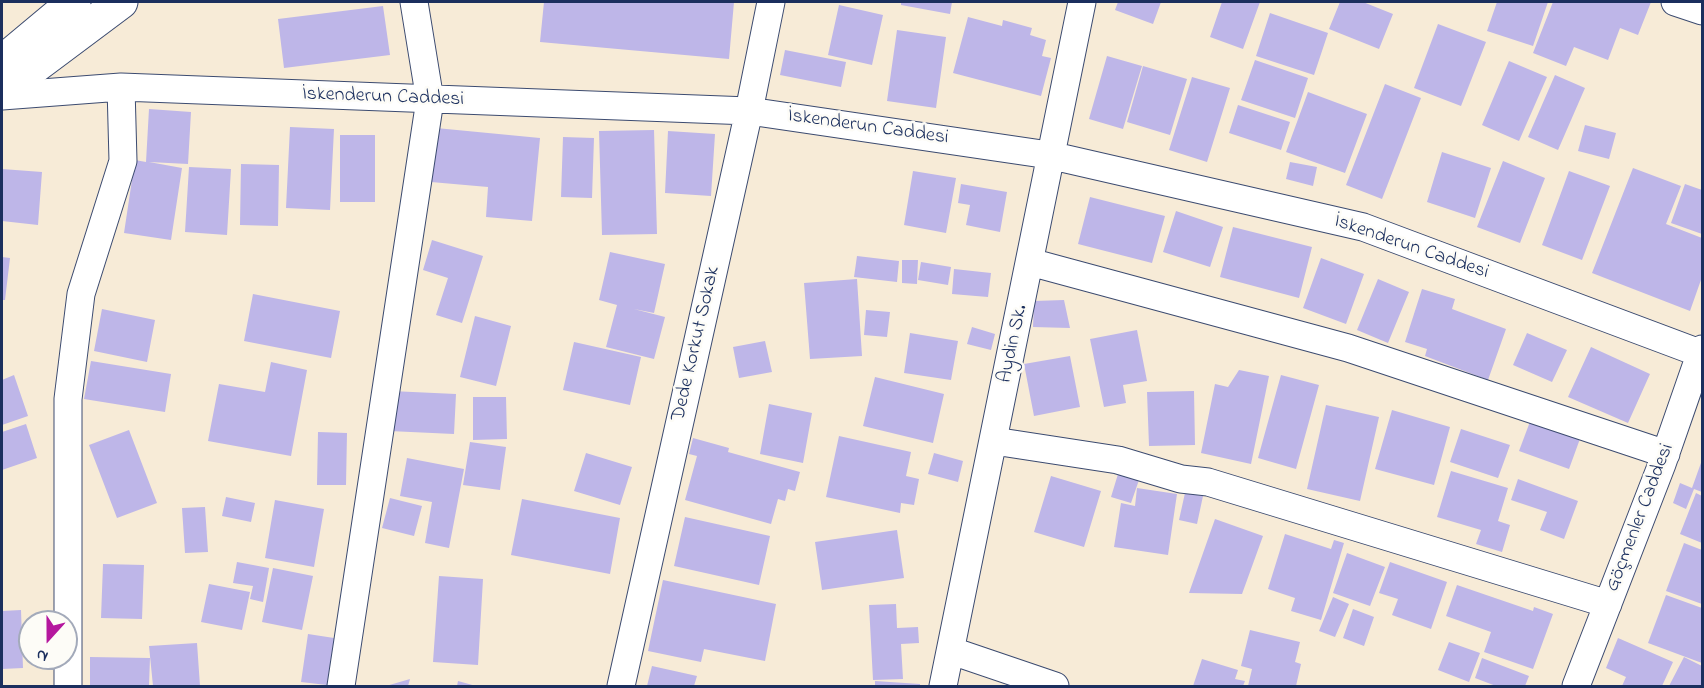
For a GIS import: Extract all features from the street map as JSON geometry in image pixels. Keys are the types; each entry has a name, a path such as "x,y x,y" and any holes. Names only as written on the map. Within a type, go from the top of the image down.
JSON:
{"street":[{"path":"2,62 74,2"},
{"path":"2,91 121,2"},
{"path":"341,687 430,100 414,2"},
{"name":"Dede Korkut Sokak","path":"621,687 749,111 771,2"},
{"name":"Aydin Sk.","path":"943,687 1030,262 1049,155 1082,2"},
{"path":"1675,2 1702,11"},
{"path":"68,687 68,399 81,294 123,161 121,87"},
{"name":"İskenderun Caddesi","path":"2,96 121,87 749,111 1049,155 1363,227 1702,352"},
{"path":"1030,262 1348,348 1666,454"},
{"name":"Göçmenler Caddesi","path":"1576,687 1666,454 1702,352"},
{"path":"994,441 1118,460 1181,479 1208,482 1608,604"},
{"path":"952,651 1055,687"}],"building":[{"path":"544,2 734,2 729,59 540,42"},
{"path":"901,2 952,2 950,14 901,5"},
{"path":"1118,2 1161,2 1153,24 1115,10"},
{"path":"1222,2 1260,2 1243,49 1210,37"},
{"path":"1340,2 1363,2 1393,14 1379,49 1329,29"},
{"path":"1497,2 1548,2 1533,46 1487,31"},
{"path":"1553,2 1651,2 1638,35 1620,28 1608,60 1574,47 1566,66 1533,53"},
{"path":"839,5 883,15 872,65 828,55"},
{"path":"383,6 390,55 284,68 278,19"},
{"path":"1270,13 1328,33 1314,75 1256,56"},
{"path":"968,17 1002,26 1003,20 1032,28 1030,35 1046,40 1042,56 1051,58 1041,96 953,73"},
{"path":"1438,24 1486,42 1461,106 1414,88"},
{"path":"897,30 946,37 936,108 887,101"},
{"path":"785,50 846,62 841,87 780,75"},
{"path":"1107,56 1142,66 1123,129 1089,119"},
{"path":"1255,60 1308,78 1295,118 1241,100"},
{"path":"1509,61 1547,77 1519,141 1482,125"},
{"path":"1143,66 1187,79 1170,135 1127,122"},
{"path":"1555,75 1585,88 1558,150 1528,137"},
{"path":"1192,77 1230,88 1207,162 1169,150"},
{"path":"1385,84 1421,98 1382,199 1346,185"},
{"path":"1308,92 1367,114 1345,173 1286,152"},
{"path":"1238,105 1290,122 1281,150 1229,133"},
{"path":"149,109 191,112 188,164 149,162 182,168 171,240 124,233 135,160 146,162"},
{"path":"1585,125 1616,133 1609,159 1578,151"},
{"path":"290,127 334,129 330,210 286,208"},
{"path":"436,128 540,138 532,221 486,217 488,187 431,182"},
{"path":"654,130 657,234 602,235 599,131"},
{"path":"668,131 715,134 711,196 665,193"},
{"path":"340,135 375,135 375,202 340,202"},
{"path":"563,137 594,138 592,198 561,197"},
{"path":"1442,152 1491,168 1475,218 1427,202"},
{"path":"1503,161 1545,178 1520,243 1477,227"},
{"path":"1290,162 1317,167 1313,186 1286,179"},
{"path":"241,164 279,165 278,226 240,225"},
{"path":"189,167 231,169 227,235 185,232"},
{"path":"1633,168 1681,186 1666,224 1702,238 1702,277 1690,311 1592,273"},
{"path":"2,169 42,172 38,225 2,221"},
{"path":"913,171 956,178 946,233 904,225"},
{"path":"1569,171 1610,186 1582,260 1542,245"},
{"path":"961,184 1007,192 1000,232 966,225 970,205 958,203"},
{"path":"1685,184 1702,190 1702,234 1671,223"},
{"path":"1090,197 1165,216 1152,263 1078,244"},
{"path":"1176,211 1223,227 1210,267 1163,252"},
{"path":"1233,227 1312,247 1299,298 1220,277"},
{"path":"432,240 483,256 462,323 436,315 448,278 423,270"},
{"path":"610,252 665,264 654,313 634,309 665,317 654,359 606,347 617,305 599,300"},
{"path":"857,256 899,261 897,282 854,277"},
{"path":"2,257 10,258 5,300 2,300"},
{"path":"1321,258 1364,274 1346,324 1303,308"},
{"path":"902,260 918,260 917,284 902,283"},
{"path":"921,262 951,267 948,285 918,280"},
{"path":"954,269 991,273 988,297 952,294"},
{"path":"857,279 862,356 810,359 804,283"},
{"path":"1378,279 1409,292 1388,343 1357,330"},
{"path":"1422,289 1455,299 1452,309 1506,329 1488,380 1425,356 1427,349 1405,342"},
{"path":"253,294 340,311 331,358 244,341"},
{"path":"1064,300 1070,328 1033,327 1034,301"},
{"path":"102,309 155,320 147,362 94,351"},
{"path":"866,310 890,312 887,337 864,335"},
{"path":"475,316 511,326 496,386 460,377"},
{"path":"972,327 995,334 991,350 967,344"},
{"path":"1137,330 1147,381 1123,385 1126,403 1104,407 1090,339"},
{"path":"910,333 958,341 951,380 904,373"},
{"path":"1527,333 1567,350 1552,382 1513,365"},
{"path":"765,341 772,372 739,378 733,347"},
{"path":"574,342 641,357 630,405 563,390"},
{"path":"1591,347 1650,374 1628,423 1568,397"},
{"path":"1070,356 1080,407 1034,416 1024,364"},
{"path":"91,361 171,374 165,412 84,399"},
{"path":"271,362 307,370 291,456 208,441 219,384 265,392"},
{"path":"1239,370 1269,376 1251,464 1201,453 1215,384 1228,387"},
{"path":"14,375 28,416 2,425 2,380"},
{"path":"1281,375 1319,385 1296,469 1258,458"},
{"path":"875,377 944,394 933,443 863,426"},
{"path":"391,391 456,394 454,434 389,431"},
{"path":"1194,391 1195,445 1149,446 1147,392"},
{"path":"473,397 506,397 507,439 473,440"},
{"path":"769,404 812,413 803,463 760,454"},
{"path":"1326,405 1379,417 1360,501 1307,489"},
{"path":"1392,410 1450,427 1434,485 1375,469"},
{"path":"1531,419 1581,436 1569,469 1519,451"},
{"path":"26,424 37,458 2,470 2,432"},
{"path":"1461,429 1510,445 1498,478 1450,462"},
{"path":"129,430 157,503 117,518 89,445"},
{"path":"318,432 347,433 346,485 317,485"},
{"path":"839,436 911,452 906,476 919,479 914,505 901,503 900,513 826,497"},
{"path":"693,438 729,448 728,452 800,472 795,491 788,489 785,501 778,499 771,524 685,500 697,456 689,454"},
{"path":"470,442 506,447 500,490 463,485"},
{"path":"586,453 632,467 620,505 574,491"},
{"path":"934,453 963,461 958,482 928,474"},
{"path":"407,458 464,469 449,548 425,543 432,502 400,496"},
{"path":"1702,460 1702,492 1694,489 1686,509 1673,503 1680,483 1692,488"},
{"path":"1451,471 1508,488 1498,521 1510,525 1502,552 1476,544 1481,530 1437,517"},
{"path":"1118,474 1139,480 1131,503 1111,497"},
{"path":"1051,476 1101,491 1084,547 1034,532"},
{"path":"1518,479 1578,501 1564,539 1540,530 1547,512 1511,500"},
{"path":"1137,488 1177,494 1168,555 1114,547 1121,503 1135,506"},
{"path":"1185,493 1203,496 1197,524 1179,520"},
{"path":"1696,493 1702,496 1702,543 1680,534"},
{"path":"226,497 255,503 251,522 222,516"},
{"path":"390,498 422,506 414,536 382,528"},
{"path":"522,499 620,518 610,574 511,555"},
{"path":"275,500 324,509 314,567 265,558"},
{"path":"205,507 208,552 185,553 182,508"},
{"path":"685,517 770,536 759,585 674,566"},
{"path":"1215,519 1263,536 1242,594 1189,593"},
{"path":"897,530 904,578 822,590 815,542"},
{"path":"1285,534 1331,549 1334,540 1344,543 1321,620 1291,611 1295,598 1268,589"},
{"path":"1684,543 1702,550 1702,604 1666,591"},
{"path":"1347,553 1385,567 1370,606 1333,593"},
{"path":"237,562 269,568 263,602 250,599 253,586 233,583"},
{"path":"1390,562 1447,582 1431,629 1392,615 1398,599 1379,593"},
{"path":"103,564 144,565 142,619 101,618"},
{"path":"273,568 313,576 302,630 262,622"},
{"path":"439,576 483,579 478,665 433,662"},
{"path":"663,580 776,604 765,661 704,649 701,662 648,651"},
{"path":"209,584 250,592 242,630 201,622"},
{"path":"1457,585 1533,611 1534,607 1553,614 1533,669 1484,652 1491,632 1446,616"},
{"path":"1666,595 1702,608 1702,663 1648,643"},
{"path":"1333,597 1349,604 1335,637 1319,631"},
{"path":"896,604 897,628 918,627 919,643 901,644 903,679 873,680 869,605"},
{"path":"1353,609 1374,617 1364,646 1343,638"},
{"path":"18,610 18,668 2,669 2,611"},
{"path":"1250,630 1300,642 1295,662 1301,664 1296,686 1248,686 1252,669 1241,666"},
{"path":"308,634 334,638 327,685 301,682"},
{"path":"1618,638 1673,662 1662,686 1622,686 1626,677 1606,668"},
{"path":"1449,642 1480,653 1469,682 1438,670"},
{"path":"197,643 200,686 153,686 149,646"},
{"path":"90,657 150,658 149,686 90,686"},
{"path":"1684,657 1702,666 1702,686 1669,686"},
{"path":"1482,658 1529,676 1525,686 1496,686 1475,678"},
{"path":"1202,659 1238,670 1235,679 1245,681 1243,686 1193,686"},
{"path":"652,666 697,676 694,686 647,686"},
{"path":"410,679 408,686 386,686"},
{"path":"458,681 476,686 457,686"},
{"path":"875,681 920,684 920,686 875,686"}]}
